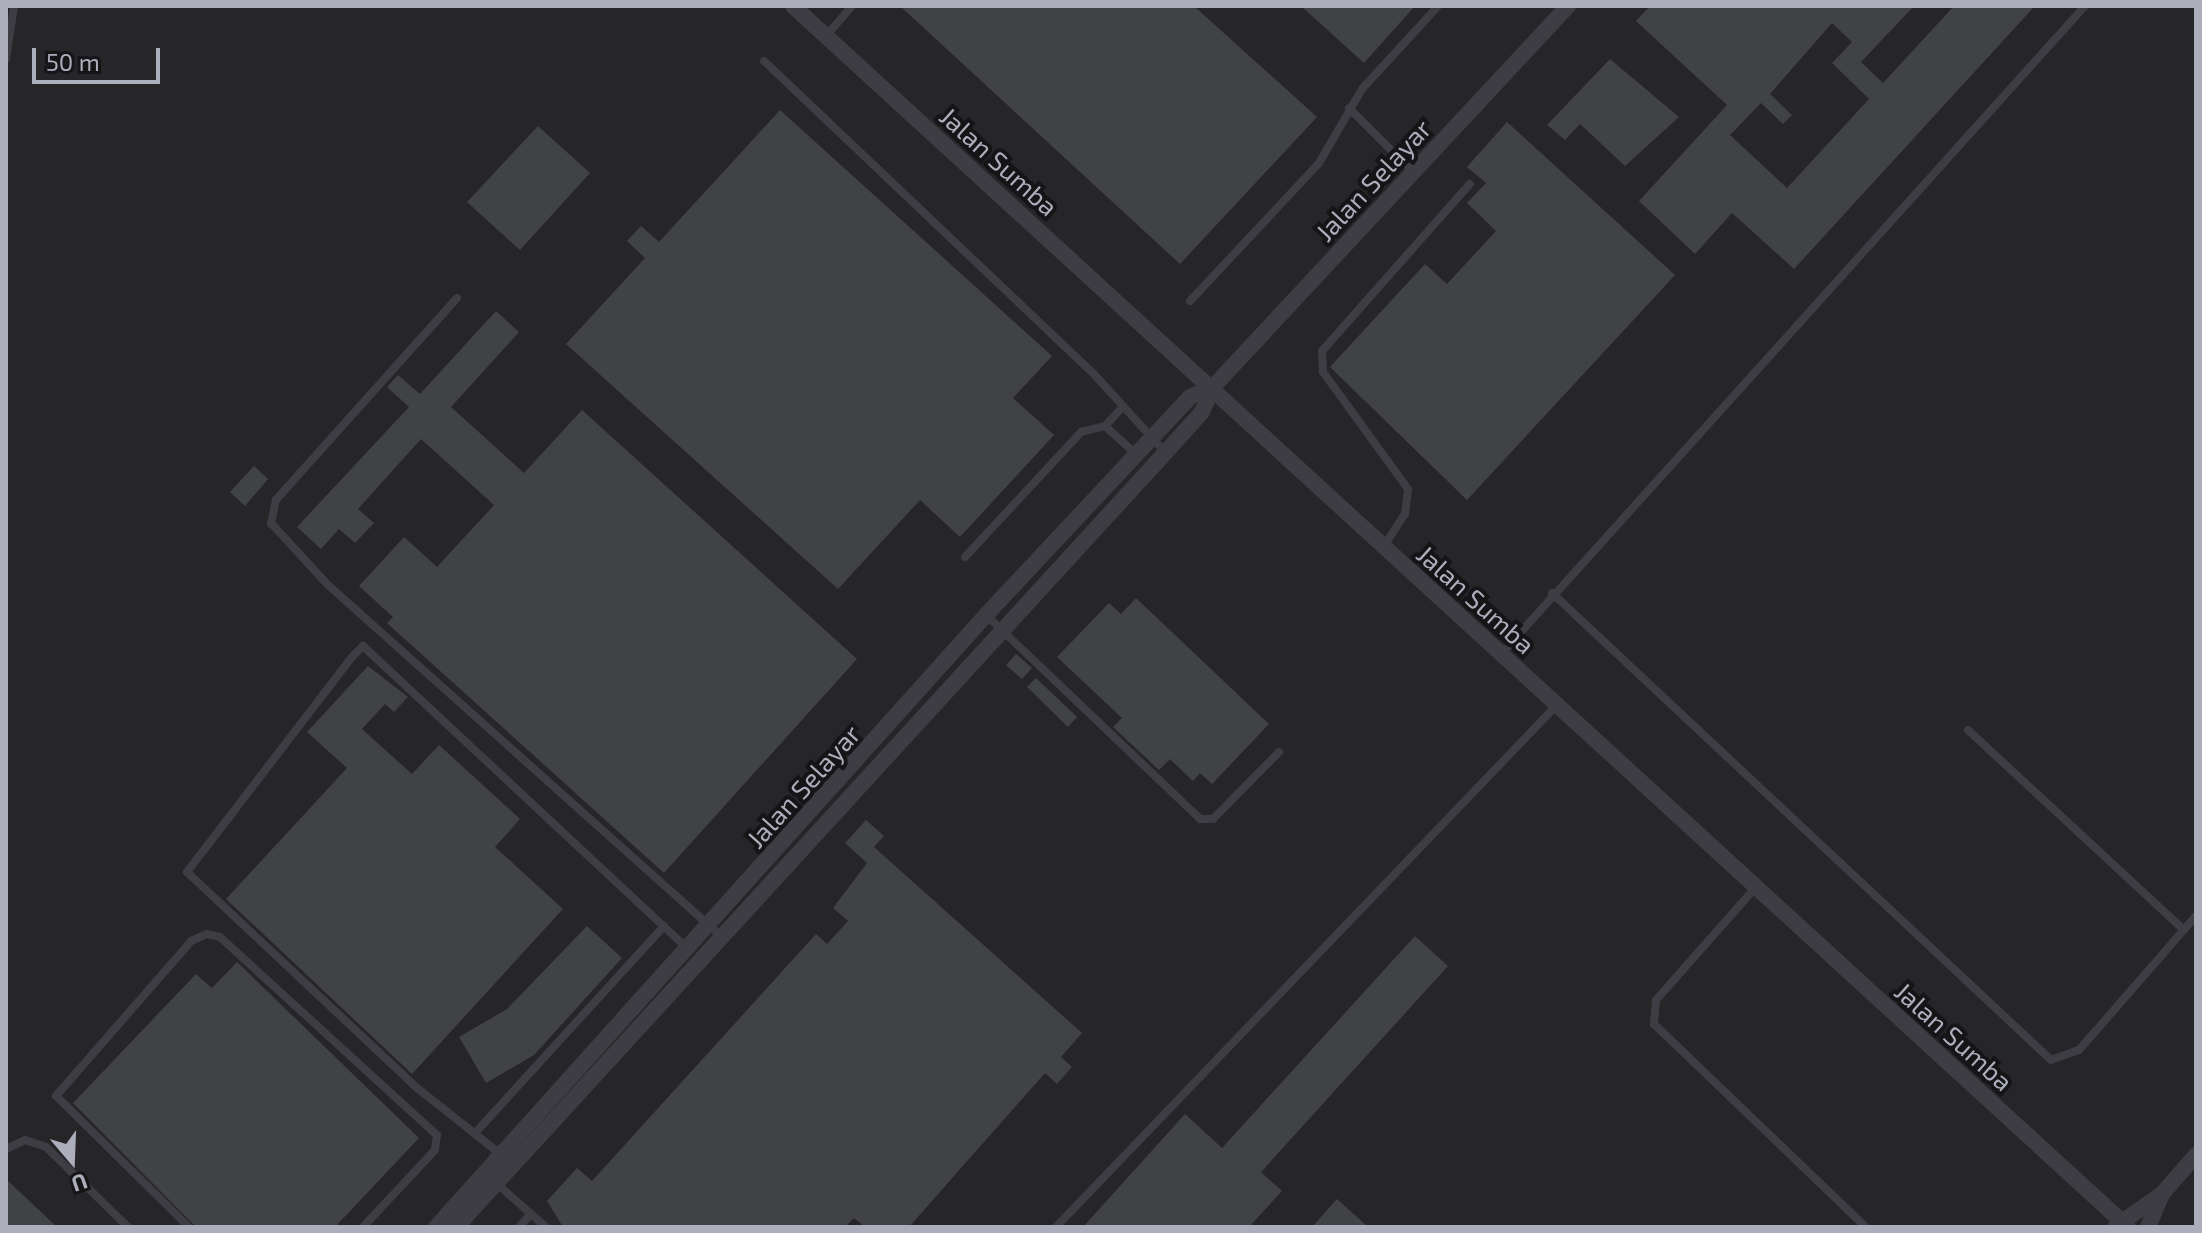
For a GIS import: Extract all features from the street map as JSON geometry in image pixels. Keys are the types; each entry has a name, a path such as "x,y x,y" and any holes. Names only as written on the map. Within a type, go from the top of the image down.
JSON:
{"street":[{"name":"Jalan Sumba","path":"793,6 1213,387 2121,1225"},
{"name":"Jalan Selayar","path":"436,1227 507,1160 715,931 813,837 1202,412 1213,387 1568,6"},
{"name":"Jalan Selayar","path":"715,931 801,824 986,615 1190,397 1213,387"},
{"path":"906,707 920,720"},
{"path":"801,824 813,837"},
{"path":"2121,1225 2162,1194 2196,1155"},
{"name":"Jalan Selayar","path":"456,1227 490,1178"},
{"path":"2148,1227 2162,1194"}],"lane":[{"path":"6,59 14,6"},
{"path":"825,36 852,6"},
{"path":"1190,301 1319,163 1349,108 1438,6"},
{"path":"1501,654 1552,593 2085,6"},
{"path":"764,61 1166,452"},
{"path":"1349,108 1413,173"},
{"path":"1384,547 1405,514 1408,489 1323,372 1322,351 1470,184"},
{"path":"457,298 276,500 271,523 327,584 715,931"},
{"path":"965,557 1072,440 1105,426 1123,407"},
{"path":"1105,426 1137,454"},
{"path":"1552,593 2051,1060 2079,1050 2196,916"},
{"path":"986,615 1200,819 1213,819 1279,752"},
{"path":"507,1160 476,1132 416,1087 187,872 352,657 363,646 693,955"},
{"path":"1056,1227 1557,705"},
{"path":"1968,730 2184,930"},
{"path":"1756,887 1656,1000 1654,1024 1866,1227"},
{"path":"476,1132 664,926"},
{"path":"189,1227 56,1096 191,941 207,934 220,937 437,1135 435,1150 363,1227"},
{"path":"6,1149 25,1140 46,1147 128,1227"},
{"path":"490,1178 546,1227"},
{"path":"519,1227 531,1214"}],"shaded area":[{"path":"6,6 2196,6 2196,1227 6,1227"}],"building":[{"path":"900,6 1194,6 1317,117 1180,264"},
{"path":"1301,6 1415,6 1364,63"},
{"path":"1650,6 1914,6 1861,62 1883,83 1954,6 2035,6 1794,269 1732,213 1695,254 1639,201 1727,105 1636,21","holes":["1832,23 1852,42 1832,63 1869,99 1787,188 1730,135 1761,103 1783,124 1792,115 1770,94"]},
{"path":"1610,59 1679,117 1625,166 1580,124 1565,140 1547,125"},
{"path":"780,110 1052,356 1013,398 1054,435 960,537 920,500 838,589 566,344 645,258 627,241 641,226 659,242"},
{"path":"1507,122 1675,275 1467,500 1330,367 1425,264 1447,284 1496,231 1467,203 1486,183 1467,167"},
{"path":"538,126 590,173 520,250 467,202"},
{"path":"496,311 519,332 451,407 524,473 582,410 857,659 664,873 387,623 393,617 359,586 404,537 437,567 494,505 421,439 358,509 374,523 355,543 339,529 321,549 297,527 409,407 387,387 398,375 420,394"},
{"path":"254,466 268,479 245,506 230,492"},
{"path":"1136,598 1269,724 1212,784 1200,773 1193,781 1170,759 1159,770 1113,727 1122,718 1057,657 1109,603 1121,614"},
{"path":"1016,654 1032,668 1022,679 1006,665"},
{"path":"368,666 408,697 394,712 385,704 362,729 412,774 439,745 520,819 495,847 563,909 412,1074 226,899 347,768 307,732"},
{"path":"1036,678 1077,717 1068,727 1027,687"},
{"path":"866,820 884,836 874,847 1082,1033 1061,1057 1072,1067 1057,1084 1045,1073 909,1227 865,1227 854,1218 845,1227 563,1227 547,1201 577,1168 592,1181 816,934 827,944 848,921 833,908 867,863 845,843"},
{"path":"587,926 622,958 534,1055 486,1083 459,1037 507,1009"},
{"path":"1415,936 1448,966 1261,1172 1282,1191 1249,1227 1083,1227 1185,1114 1222,1148"},
{"path":"237,962 419,1138 335,1227 196,1227 73,1103 196,974 212,988"},
{"path":"6,1179 57,1227 6,1227"},
{"path":"1337,1199 1368,1227 1312,1227"}]}
